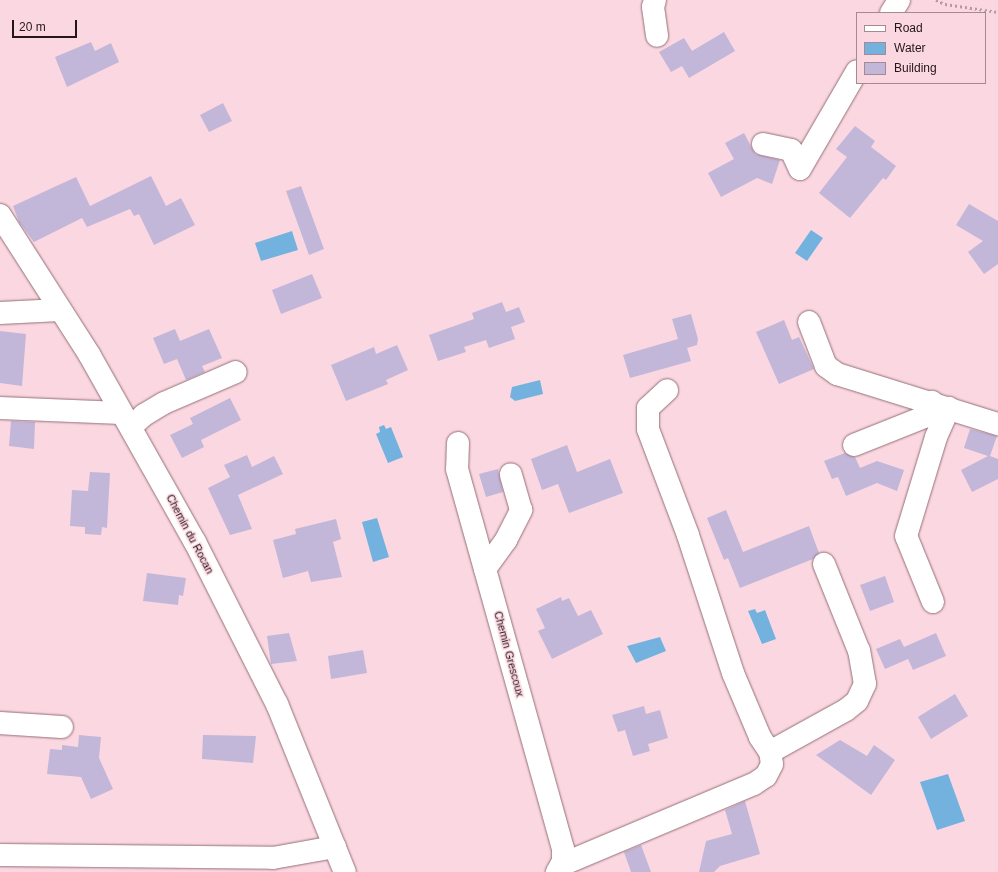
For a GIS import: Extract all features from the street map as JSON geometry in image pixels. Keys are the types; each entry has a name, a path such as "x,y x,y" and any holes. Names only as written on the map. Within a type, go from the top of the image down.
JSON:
{"street":[{"path":"655,0 653,7 657,36"},
{"path":"892,12 899,0"},
{"path":"763,144 791,150 800,169 856,73"},
{"name":"Chemin du Rocan","path":"1,223 60,310 126,420 195,542 277,704 345,872"},
{"path":"0,313 60,310"},
{"path":"809,322 826,366 837,374 998,424"},
{"path":"0,408 126,420 144,414 164,403 236,372"},
{"path":"667,390 648,408 648,429 688,535 733,673 760,737 770,752 846,710 857,701 865,684 859,651 824,564"},
{"path":"854,445 927,416 940,405"},
{"path":"933,602 906,536 936,437 940,405"},
{"name":"Chemin Grescoux","path":"458,443 457,469 563,849 559,868"},
{"path":"485,569 506,540 521,510 511,474"},
{"path":"0,723 62,728"},
{"name":"Chemin Grescoux","path":"559,868 754,784 766,776 772,764 770,752"},
{"path":"0,855 38,864 273,858 335,847"}],"path":[{"path":"936,0 945,4 998,12"}],"water":[{"path":"811,230 823,238 807,261 795,253"},
{"path":"292,231 298,250 261,261 255,243"},
{"path":"540,380 543,394 515,401 510,397 512,387"},
{"path":"384,425 386,429 391,427 403,457 388,463 376,434 380,432 379,427"},
{"path":"377,518 389,557 373,562 362,522"},
{"path":"755,609 757,613 765,610 776,639 762,644 748,611"},
{"path":"660,637 666,651 636,663 627,646"},
{"path":"948,774 965,821 937,830 920,782"}],"building":[{"path":"724,32 735,51 689,78 682,66 671,72 659,52 684,38 692,51"},
{"path":"91,42 95,51 111,43 119,62 67,87 55,57"},
{"path":"223,103 232,121 209,132 200,115"},
{"path":"855,126 875,141 871,147 896,166 886,180 883,178 850,218 819,193 847,157 836,149"},
{"path":"744,133 755,154 780,160 772,184 757,178 721,197 708,173 734,159 725,143"},
{"path":"151,176 166,206 181,198 195,225 154,245 139,214 134,216 130,209 87,227 82,218 34,242 19,222 13,206 76,177 90,206"},
{"path":"301,186 324,249 309,255 286,191"},
{"path":"969,204 998,221 998,264 984,274 968,252 983,241 956,225"},
{"path":"312,274 322,298 281,314 272,290"},
{"path":"502,302 506,312 519,307 525,322 511,327 515,339 489,348 486,340 464,347 466,352 438,361 429,335 474,319 472,313"},
{"path":"691,314 698,339 697,345 687,348 691,361 630,378 623,355 678,339 672,319"},
{"path":"784,320 792,340 799,337 814,369 779,384 756,332"},
{"path":"175,329 180,341 209,329 222,358 202,366 205,372 186,380 177,359 164,364 153,338"},
{"path":"0,331 26,334 22,386 0,383"},
{"path":"397,345 408,370 386,380 388,384 346,401 331,365 374,347 376,354"},
{"path":"230,398 241,420 201,440 204,447 182,458 170,435 193,424 190,418"},
{"path":"11,421 35,422 34,449 9,446"},
{"path":"970,429 997,436 990,456 998,459 998,479 972,492 961,470 988,456 964,448"},
{"path":"567,445 577,472 610,459 623,493 569,513 558,484 542,490 531,459"},
{"path":"845,453 855,457 860,468 877,461 904,470 897,491 877,483 846,496 838,477 832,479 824,461"},
{"path":"247,455 252,467 274,456 283,474 238,495 252,529 230,535 208,488 230,477 224,465"},
{"path":"498,469 503,492 486,497 479,474"},
{"path":"90,472 110,473 107,528 102,527 101,535 85,534 85,527 70,526 72,490 88,491"},
{"path":"726,510 743,552 809,526 819,553 813,559 740,588 728,558 724,560 707,518"},
{"path":"336,519 341,539 333,542 342,577 311,582 308,571 283,578 273,540 296,534 295,529"},
{"path":"147,573 186,578 183,596 179,595 178,605 143,601"},
{"path":"885,576 894,602 870,611 860,585"},
{"path":"561,597 562,601 569,598 578,616 591,610 603,634 552,659 538,631 545,628 536,609"},
{"path":"289,633 297,661 271,664 267,636"},
{"path":"936,633 946,656 913,670 908,659 885,669 876,649 900,639 904,647"},
{"path":"363,650 367,673 331,679 328,656"},
{"path":"955,694 968,716 931,739 918,717"},
{"path":"644,706 646,714 660,710 668,738 648,744 650,751 633,756 625,730 618,732 612,715"},
{"path":"79,735 101,737 99,758 113,789 91,799 81,777 47,774 50,749 62,750 62,745 78,747"},
{"path":"203,735 256,736 253,763 202,759"},
{"path":"840,740 867,756 874,745 895,760 871,795 816,755"},
{"path":"745,801 760,854 720,866 714,872 699,872 706,841 732,834 725,810"},
{"path":"641,845 651,872 631,872 624,852"}]}
